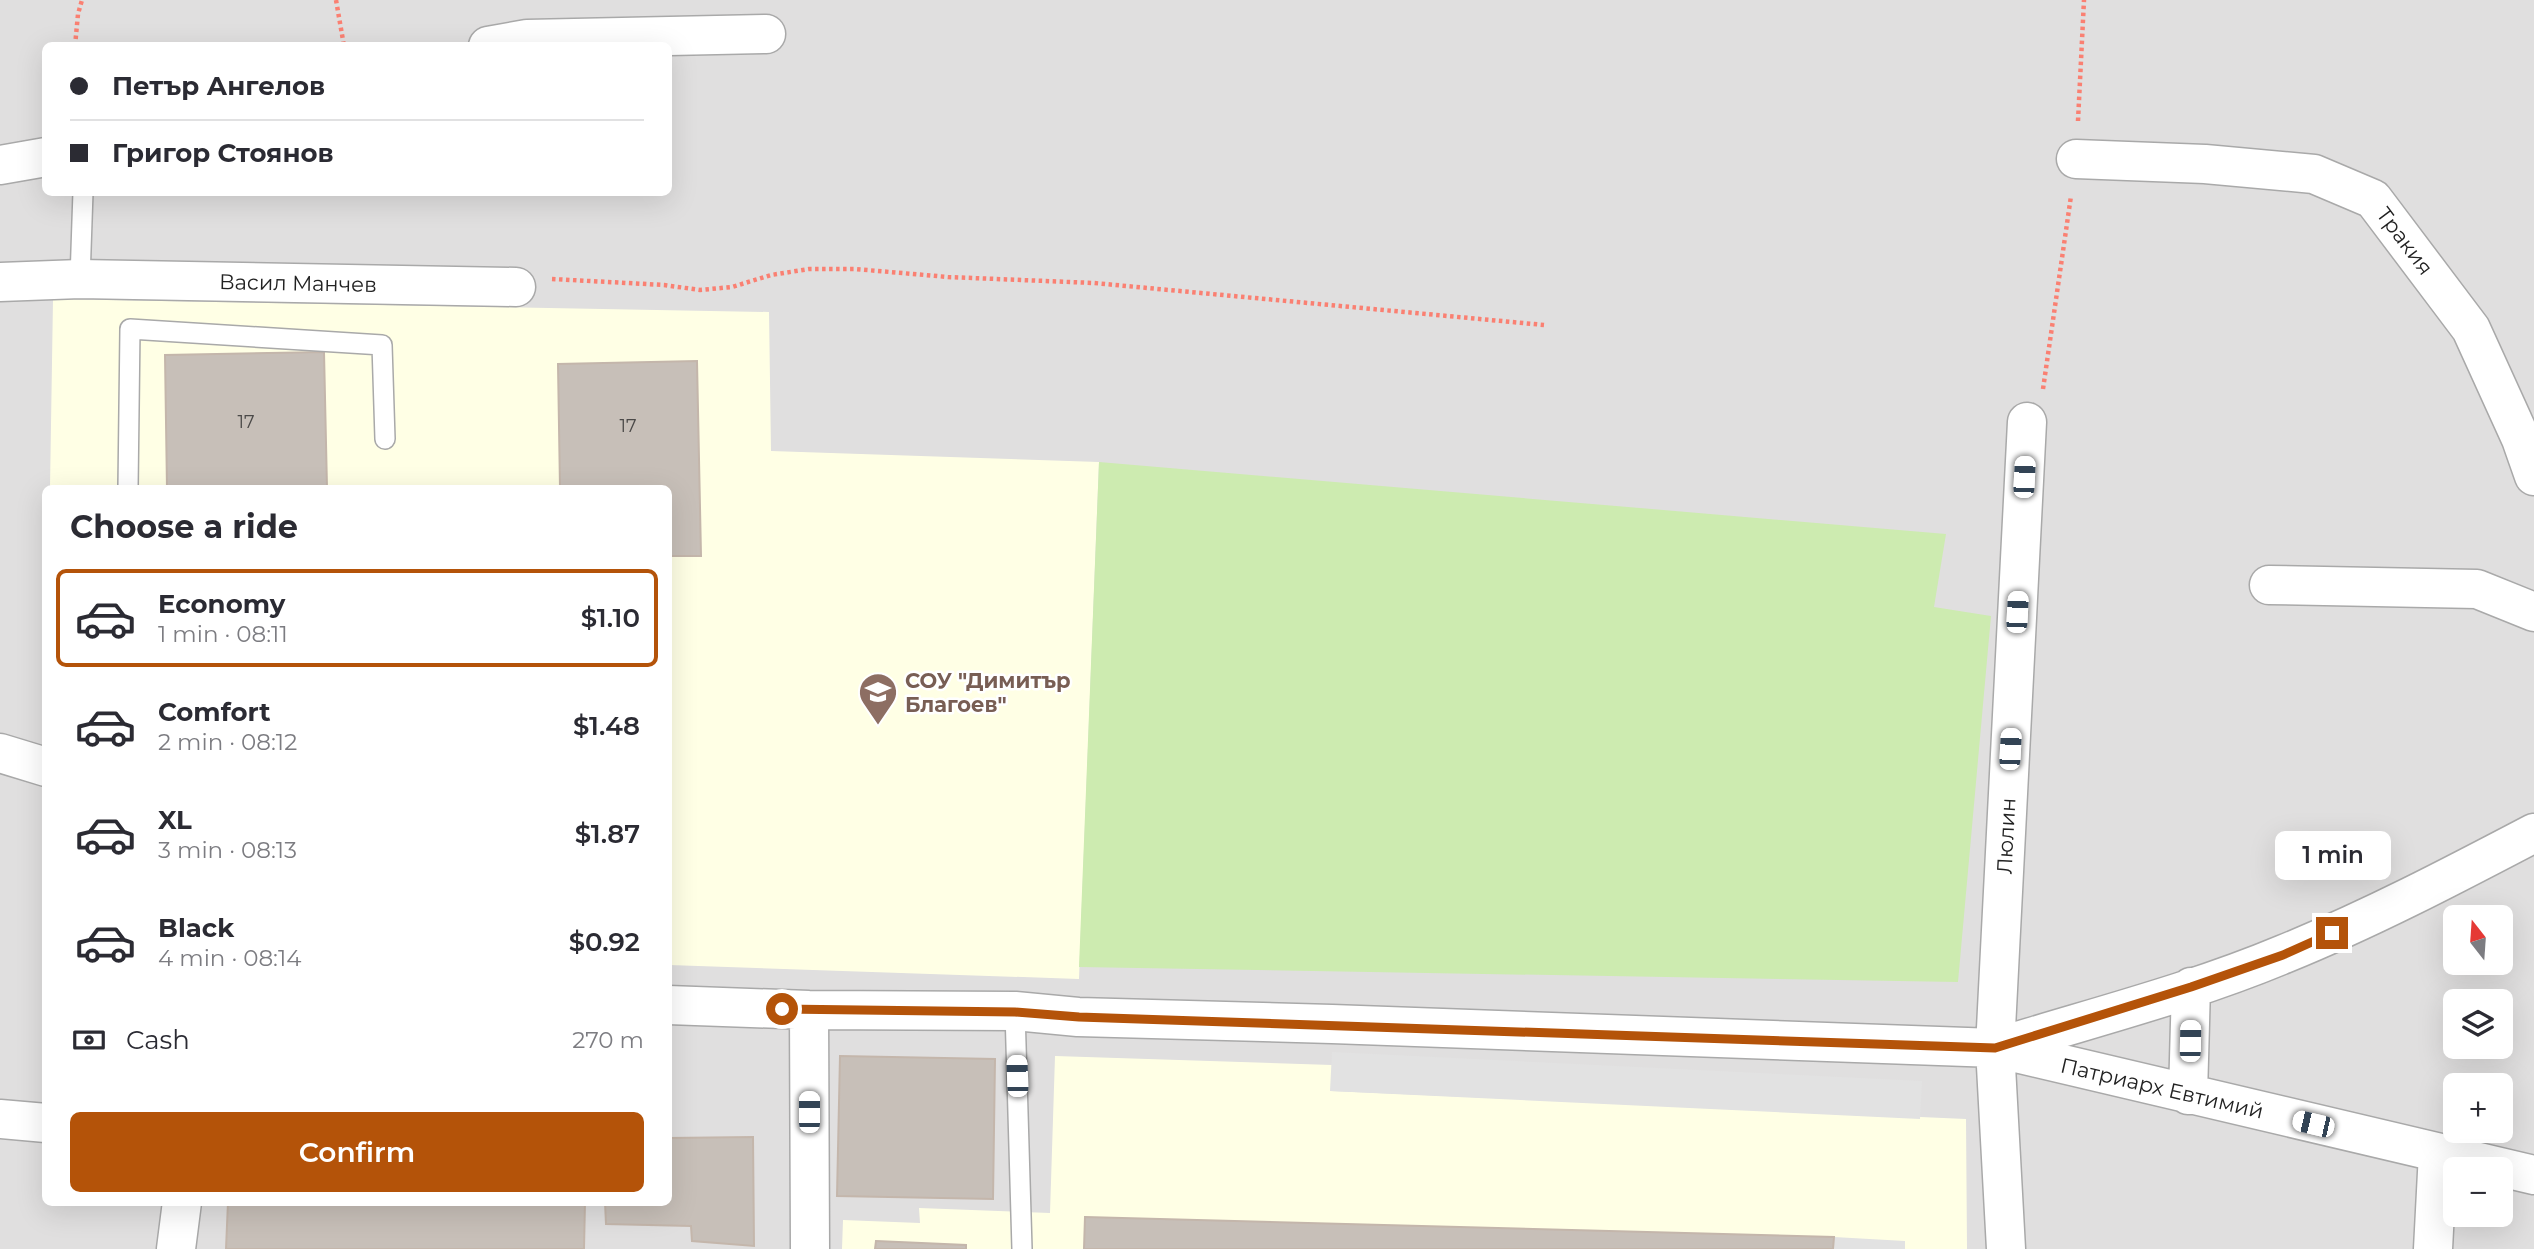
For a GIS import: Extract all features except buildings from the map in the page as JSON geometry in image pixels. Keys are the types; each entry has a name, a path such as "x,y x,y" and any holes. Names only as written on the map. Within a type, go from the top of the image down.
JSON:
{"street":[{"path":"510,42 527,39 766,34"},
{"path":"0,165 42,158"},
{"name":"Тракия","path":"2076,159 2205,164 2314,174 2373,199 2472,328 2521,439 2534,476"},
{"name":"Васил Манчев","path":"0,282 80,279 516,288"},
{"name":"Люлин","path":"2006,1249 1995,1048 2026,422"},
{"path":"2269,585 2477,589 2534,612"},
{"path":"0,753 42,766"},
{"path":"672,1005 809,1010 1015,1012 1079,1017 1995,1048 2191,987 2307,944 2405,900 2534,834"},
{"path":"2188,1095 2191,987"},
{"path":"809,1010 810,1249"},
{"name":"Патриарх Евтимий","path":"1995,1048 2534,1175"},
{"path":"0,1119 42,1123"},
{"path":"2433,1249 2438,1153"},
{"path":"176,1249 181,1206"}],"lane":[{"path":"80,279 83,196"},
{"path":"128,485 130,329 382,345 385,439"},
{"path":"1015,1012 1022,1249"}],"path":[{"path":"75,42 82,0"},
{"path":"337,0 343,42"},
{"path":"2026,422 2042,399 2076,159 2084,0"},
{"path":"516,288 552,279 654,284 700,290 732,288 771,275 809,269 855,269 948,277 1094,283 1544,325"}],"shaded area":[{"path":"0,0 2534,0 2534,1249 0,1249"},
{"name":"СОУ \"Димитър Благоев\"","path":"53,299 769,312 771,451 1099,462 1079,979 672,965 672,485 50,485"},
{"path":"1332,1052 1922,1081 1920,1119 1330,1091"},
{"path":"1055,1056 1332,1065 1331,1091 1966,1119 1967,1249 842,1249 843,1220 920,1223 919,1208 1050,1213"},
{"path":"1834,1237 1905,1241 1905,1249 1833,1249"}],"green space":[{"path":"1099,462 1946,534 1934,607 1991,616 1958,982 1079,967"}],"place":[{"name":"СОУ \"Димитър Благоев\"","path":"878,726"}],"route":[{"path":"782,1009 1015,1012 1079,1017 1995,1048 2191,987 2283,955 2332,933"}]}
